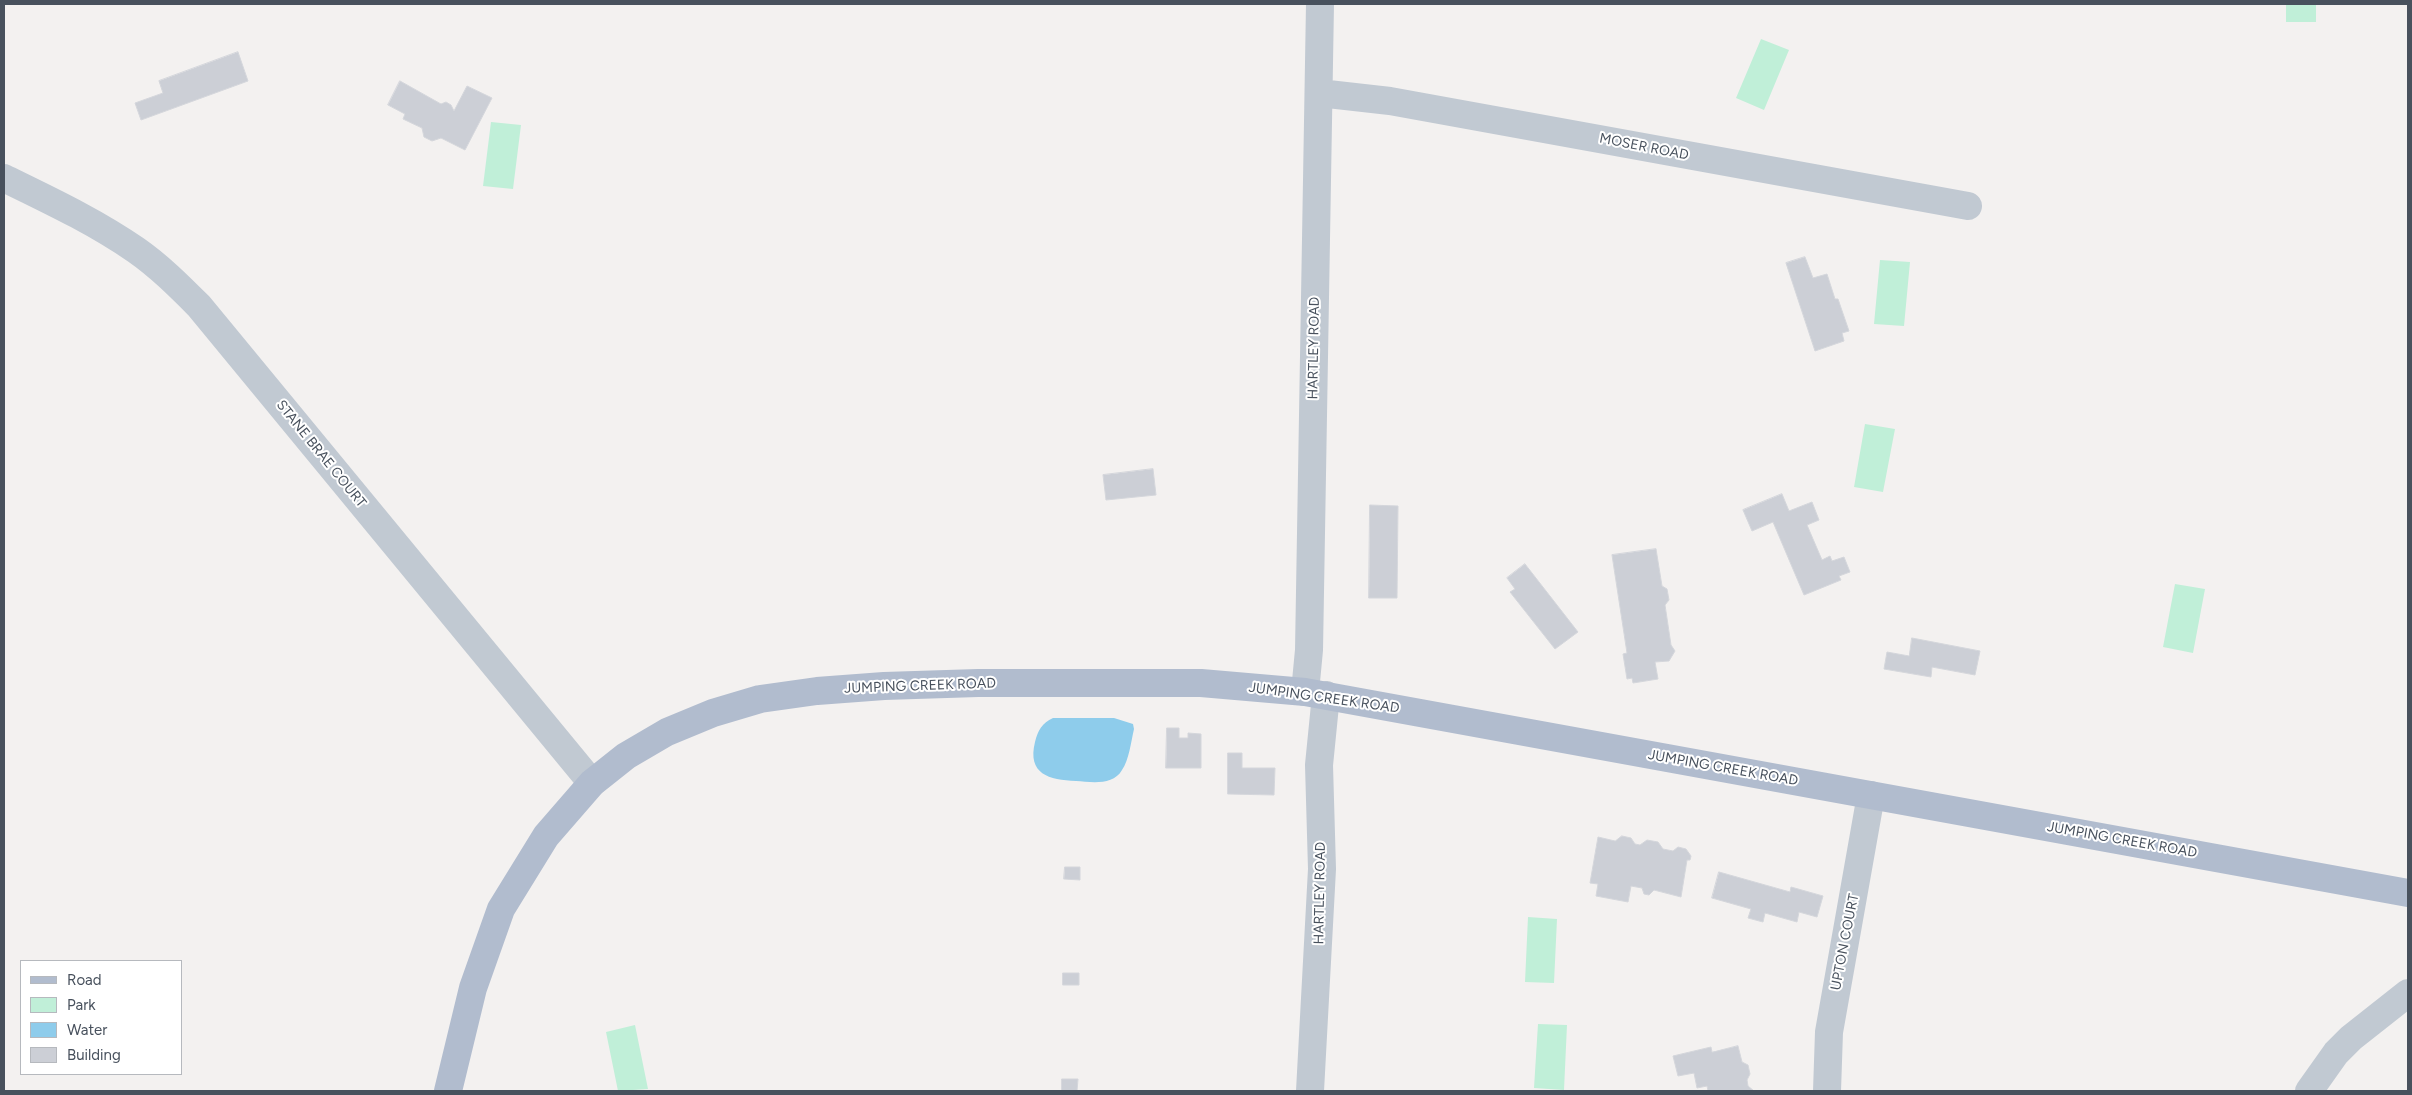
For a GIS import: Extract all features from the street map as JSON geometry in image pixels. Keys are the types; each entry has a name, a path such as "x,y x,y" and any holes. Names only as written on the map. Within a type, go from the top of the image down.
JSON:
{"main road":[{"name":"JUMPING CREEK ROAD","path":"448,1091 473,988 501,909 546,836 592,783 626,756 666,732 713,713 760,699 817,691 978,683 1201,683 1316,694 2408,893"}],"street":[{"name":"HARTLEY ROAD","path":"1310,1091 1322,869 1316,694 1309,650 1320,4"},
{"name":"MOSER ROAD","path":"1319,93 1400,103 1968,206"},
{"name":"STANE BRAE COURT","path":"4,178 95,224 136,250 168,274 199,306 592,783"},
{"name":"UPTON COURT","path":"1827,1091 1829,1032 1871,795"},
{"path":"2309,1091 2336,1053 2351,1038 2408,993"}],"green space":[{"path":"2286,4 2316,4 2316,22 2286,22"},
{"path":"1761,39 1789,50 1764,110 1736,98"},
{"path":"491,122 521,125 513,189 483,186"},
{"path":"1880,260 1910,262 1904,326 1874,324"},
{"path":"1865,424 1895,429 1883,492 1854,487"},
{"path":"2175,584 2205,589 2193,653 2163,647"},
{"path":"1528,917 1557,919 1554,983 1525,982"},
{"path":"1538,1024 1567,1025 1564,1090 1534,1088"},
{"path":"635,1025 648,1089 618,1091 606,1032"}],"water":[{"path":"1053,718 1114,718 1133,724 1134,729 1128,756 1118,775 1107,781 1095,782 1057,779 1042,773 1034,761 1035,742 1041,727"}],"building":[{"path":"238,52 248,81 141,120 135,103 163,93 159,81"},
{"path":"400,81 441,104 446,102 451,105 454,111 467,86 492,98 465,150 441,138 432,141 424,137 422,128 403,119 405,114 388,105"},
{"path":"1805,257 1813,278 1827,274 1835,299 1838,299 1849,331 1842,333 1844,341 1815,351 1786,263"},
{"path":"1153,469 1156,495 1106,500 1103,475"},
{"path":"1782,494 1789,511 1812,502 1819,520 1807,525 1822,560 1830,556 1832,561 1844,557 1850,572 1839,576 1841,580 1804,595 1773,522 1752,531 1743,510"},
{"path":"1370,505 1398,506 1397,598 1369,598"},
{"path":"1656,549 1662,586 1667,589 1669,600 1665,605 1671,645 1675,651 1669,661 1655,662 1658,679 1633,683 1632,678 1627,679 1623,654 1627,653 1612,555"},
{"path":"1525,564 1578,632 1555,649 1510,592 1515,589 1507,578"},
{"path":"1912,638 1980,651 1975,675 1932,667 1931,677 1884,669 1887,652 1909,656"},
{"path":"1167,728 1179,728 1179,738 1188,738 1188,733 1201,734 1201,768 1166,768"},
{"path":"1228,753 1242,753 1242,768 1275,768 1274,795 1228,794"},
{"path":"1622,836 1631,838 1635,844 1640,845 1647,840 1658,842 1663,849 1673,851 1678,847 1686,849 1691,856 1690,860 1687,860 1681,897 1654,890 1649,895 1644,894 1642,888 1631,886 1628,902 1596,896 1598,884 1590,883 1598,837 1615,841"},
{"path":"1065,867 1080,867 1080,880 1064,879"},
{"path":"1719,872 1790,892 1791,887 1823,896 1817,917 1799,912 1797,922 1765,913 1763,922 1748,918 1751,909 1712,898"},
{"path":"1063,973 1079,973 1079,985 1063,985"},
{"path":"1738,1046 1742,1062 1748,1065 1750,1074 1747,1080 1748,1086 1754,1091 1708,1091 1707,1086 1697,1088 1694,1073 1678,1076 1673,1056 1711,1047 1712,1052"},
{"path":"1062,1079 1078,1079 1077,1091 1062,1091"}]}
